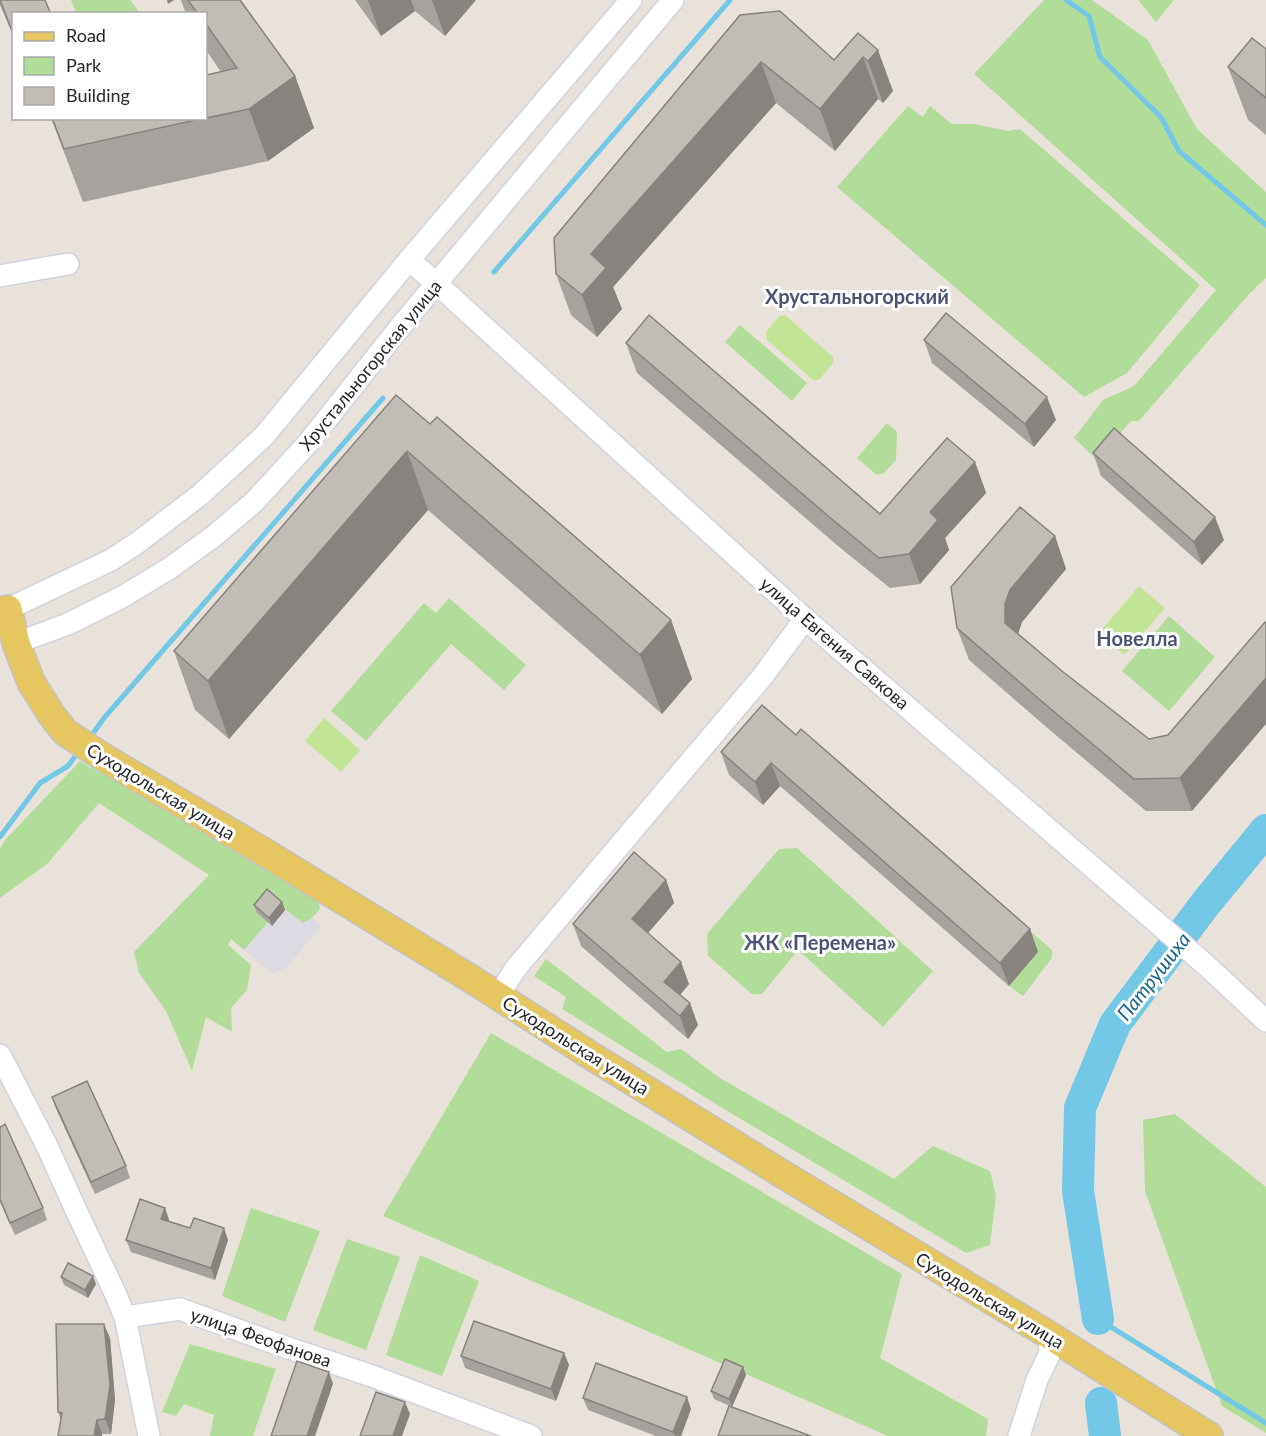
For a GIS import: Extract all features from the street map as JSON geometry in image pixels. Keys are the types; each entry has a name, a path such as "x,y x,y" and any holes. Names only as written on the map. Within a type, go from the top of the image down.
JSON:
{"main road":[{"name":"Суходольская улица","path":"4,610 8,646 65,732 498,996 779,1172 1049,1335 1209,1436"}],"street":[{"name":"Хрустальногорская улица","path":"4,610 111,560 137,543 200,495 264,436 409,260 631,0"},
{"name":"Хрустальногорская улица","path":"8,646 68,624 122,597 170,568 214,537 254,502 308,443 436,283 673,0"},
{"name":"улица Евгения Савкова","path":"409,260 805,619 1207,966 1266,1021"},
{"path":"0,276 68,264"},
{"path":"498,996 516,968 762,677 805,619"},
{"path":"0,1055 47,1146 117,1295 125,1317 149,1436"},
{"name":"улица Феофанова","path":"125,1317 180,1309 372,1376 531,1436"},
{"path":"1019,1436 1037,1380 1050,1353 1049,1335"}],"shaded area":[{"path":"243,871 322,925 286,968 272,974 203,914"}],"green space":[{"path":"71,0 130,0 139,12 76,12"},
{"path":"1044,0 1092,0 1148,40 1197,129 1266,192 1266,278 1249,294 1139,421 1131,421 1097,460 1074,438 1103,400 1134,386 1216,290 974,74"},
{"path":"1138,0 1174,0 1156,22"},
{"path":"908,106 923,117 930,106 952,124 974,124 1008,131 1020,129 1200,285 1127,373 1084,397 837,187"},
{"path":"785,315 833,357 833,363 819,380 813,380 767,340 766,332 779,316"},
{"path":"740,325 807,383 792,401 725,342"},
{"path":"887,423 897,432 896,460 884,473 877,475 857,458"},
{"path":"1139,586 1165,608 1124,655 1099,633"},
{"path":"449,598 526,665 504,690 451,644 366,741 331,711 424,603 436,613"},
{"path":"1169,616 1215,657 1169,711 1122,671"},
{"path":"324,718 360,750 341,772 305,741"},
{"path":"817,745 1052,950 1052,958 1023,996 1009,986 1038,952"},
{"path":"80,761 98,772 105,771 318,900 320,909 312,918 303,923 270,897 257,912 268,922 244,950 231,939 228,945 251,965 247,990 231,1008 232,1032 206,1017 192,1071 166,1011 139,973 134,952 209,875 99,803 47,864 0,898 0,849 5,840"},
{"path":"797,848 933,971 883,1027 798,950 762,994 752,994 708,956 707,934 779,849"},
{"path":"546,959 667,1052 681,1049 720,1078 894,1179 933,1146 990,1171 996,1196 990,1245 966,1253 724,1109 562,1009 566,997 534,976"},
{"path":"491,1033 902,1274 880,1358 988,1419 986,1436 888,1436 383,1216"},
{"path":"1175,1114 1266,1187 1266,1433 1222,1406 1145,1191 1143,1120"},
{"path":"251,1208 320,1231 285,1322 222,1296"},
{"path":"347,1239 400,1257 366,1350 313,1330"},
{"path":"420,1255 479,1281 442,1376 386,1355"},
{"path":"190,1344 276,1369 253,1436 210,1436 214,1415 184,1404 176,1416 162,1412"}],"building":[{"path":"0,0 45,0 50,12 12,12 11,28"},
{"path":"188,0 240,0 295,76 249,109 207,118 207,75 237,68 207,25 207,12 197,12"},
{"path":"780,11 834,60 858,33 878,50 868,61 863,57 820,109 761,62 591,254 606,268 582,295 556,274 554,238 740,15"},
{"path":"1252,38 1266,49 1266,98 1228,67"},
{"path":"53,120 196,120 64,149"},
{"path":"946,313 1047,397 1025,424 924,340"},
{"path":"649,315 880,514 947,438 975,462 930,512 938,520 909,554 879,558 626,343"},
{"path":"396,395 430,424 437,417 671,620 640,655 407,451 208,681 174,651"},
{"path":"1114,428 1215,517 1194,542 1093,453"},
{"path":"1020,507 1055,536 1010,590 1005,604 1005,623 1149,739 1168,735 1266,623 1266,678 1180,778 1134,779 957,628 951,587"},
{"path":"762,705 796,735 801,729 1030,929 1000,963 771,763 755,782 721,752"},
{"path":"634,852 666,880 632,919 681,962 664,982 690,1003 680,1016 573,924"},
{"path":"267,889 282,902 269,918 254,905"},
{"path":"87,1081 126,1166 91,1182 52,1097"},
{"path":"5,1124 43,1208 10,1223 0,1199 0,1127"},
{"path":"140,1199 165,1208 161,1219 190,1228 194,1218 224,1228 211,1268 126,1240"},
{"path":"68,1263 93,1276 85,1290 61,1277"},
{"path":"474,1321 564,1353 551,1389 461,1356"},
{"path":"56,1324 104,1324 110,1385 105,1419 97,1420 94,1436 58,1436 62,1413 58,1412"},
{"path":"725,1359 743,1367 729,1399 711,1391"},
{"path":"297,1361 329,1372 307,1436 271,1436"},
{"path":"596,1363 687,1397 673,1432 583,1398"},
{"path":"376,1392 405,1402 393,1436 360,1436"},
{"path":"729,1406 811,1436 718,1436"}],"waterway":[{"path":"494,272 730,0"},
{"path":"1066,0 1089,16 1100,57 1161,117 1179,151 1266,225"},
{"path":"89,739 104,718 383,398"},
{"path":"0,837 40,783 68,766 79,751"},
{"name":"Патрушиха","path":"1098,1319 1078,1191 1080,1108 1115,1024 1206,903 1266,830"},
{"path":"1098,1319 1266,1423"},
{"name":"Патрушиха","path":"1101,1403 1105,1436"}],"district":[{"name":"Хрустальногорский","path":"857,296"},
{"name":"Новелла","path":"1137,638"},
{"name":"ЖК «Перемена»","path":"820,942"}]}
